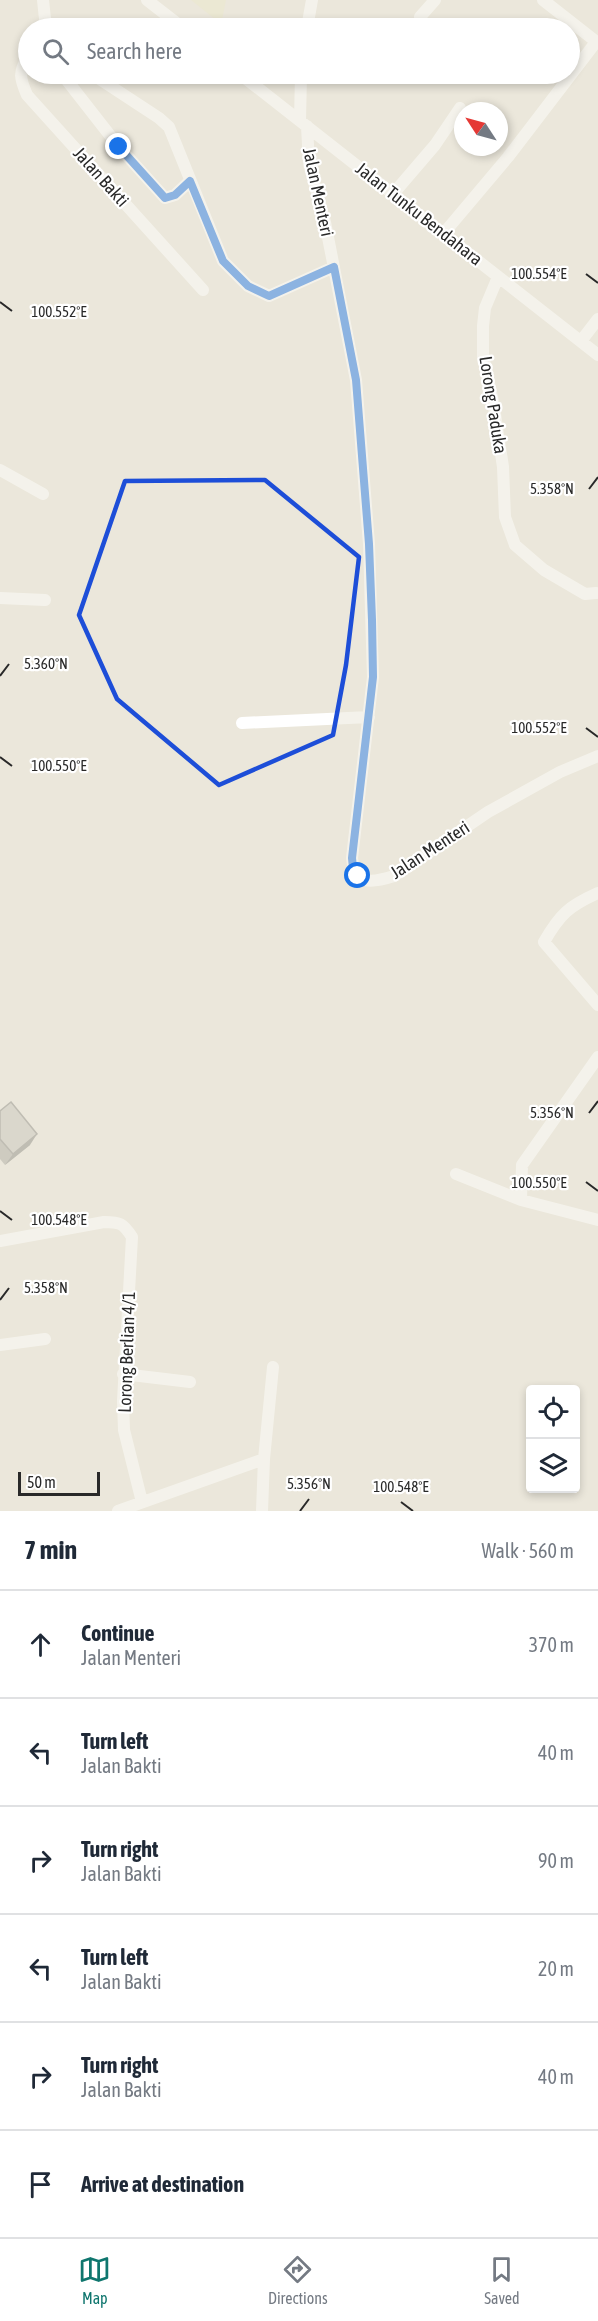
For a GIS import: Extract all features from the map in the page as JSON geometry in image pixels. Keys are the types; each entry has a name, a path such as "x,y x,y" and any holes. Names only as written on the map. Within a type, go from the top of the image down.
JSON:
{"street":[{"path":"43,0 45,18"},
{"path":"147,0 170,18"},
{"path":"309,18 312,0"},
{"path":"420,17 435,0"},
{"path":"543,0 566,18"},
{"path":"580,29 597,43 580,65"},
{"name":"Jalan Bakti","path":"23,84 27,95 203,290"},
{"name":"Jalan Bakti","path":"70,84 119,147 165,198 175,195 190,181"},
{"path":"107,84 169,127 223,261 248,286 269,296 334,267"},
{"name":"Jalan Tunku Bendahara","path":"253,84 598,355"},
{"name":"Jalan Menteri","path":"302,84 309,164 325,222 356,380 367,520 373,677 352,858 353,868 358,876 367,881 376,882 394,876 488,812 560,772 598,756"},
{"path":"444,233 565,84"},
{"path":"393,194 435,145 454,117"},
{"name":"Lorong Paduka","path":"498,277 485,308 483,356 493,401 503,467 506,517 514,545 544,570 585,594 596,593"},
{"path":"580,340 598,319"},
{"path":"0,470 43,494"},
{"path":"0,598 45,600"},
{"path":"242,723 369,717"},
{"path":"598,893 575,903 556,921 544,942 598,1005"},
{"path":"521,1200 522,1165 598,1057"},
{"path":"456,1174 521,1200 598,1220"},
{"name":"Lorong Berlian 4/1","path":"0,1240 104,1222 119,1222 132,1237 123,1374 124,1430 142,1502"},
{"path":"0,1345 45,1339"},
{"path":"262,1511 264,1459 273,1367"},
{"path":"123,1374 190,1382"},
{"path":"118,1511 264,1459"}],"highlighted area":[{"path":"265,480 359,557 346,665 333,735 219,785 117,699 79,615 125,481"}],"shaded area":[{"path":"191,0 226,0 222,18 214,18"}],"building":[{"path":"11,1102 37,1134 13,1154 0,1139 0,1111"}],"route":[{"path":"119,147 165,198 175,195 190,181 223,261 248,286 269,296 334,267 356,380 369,544 372,620 373,677 352,858 353,868 358,876"}]}
